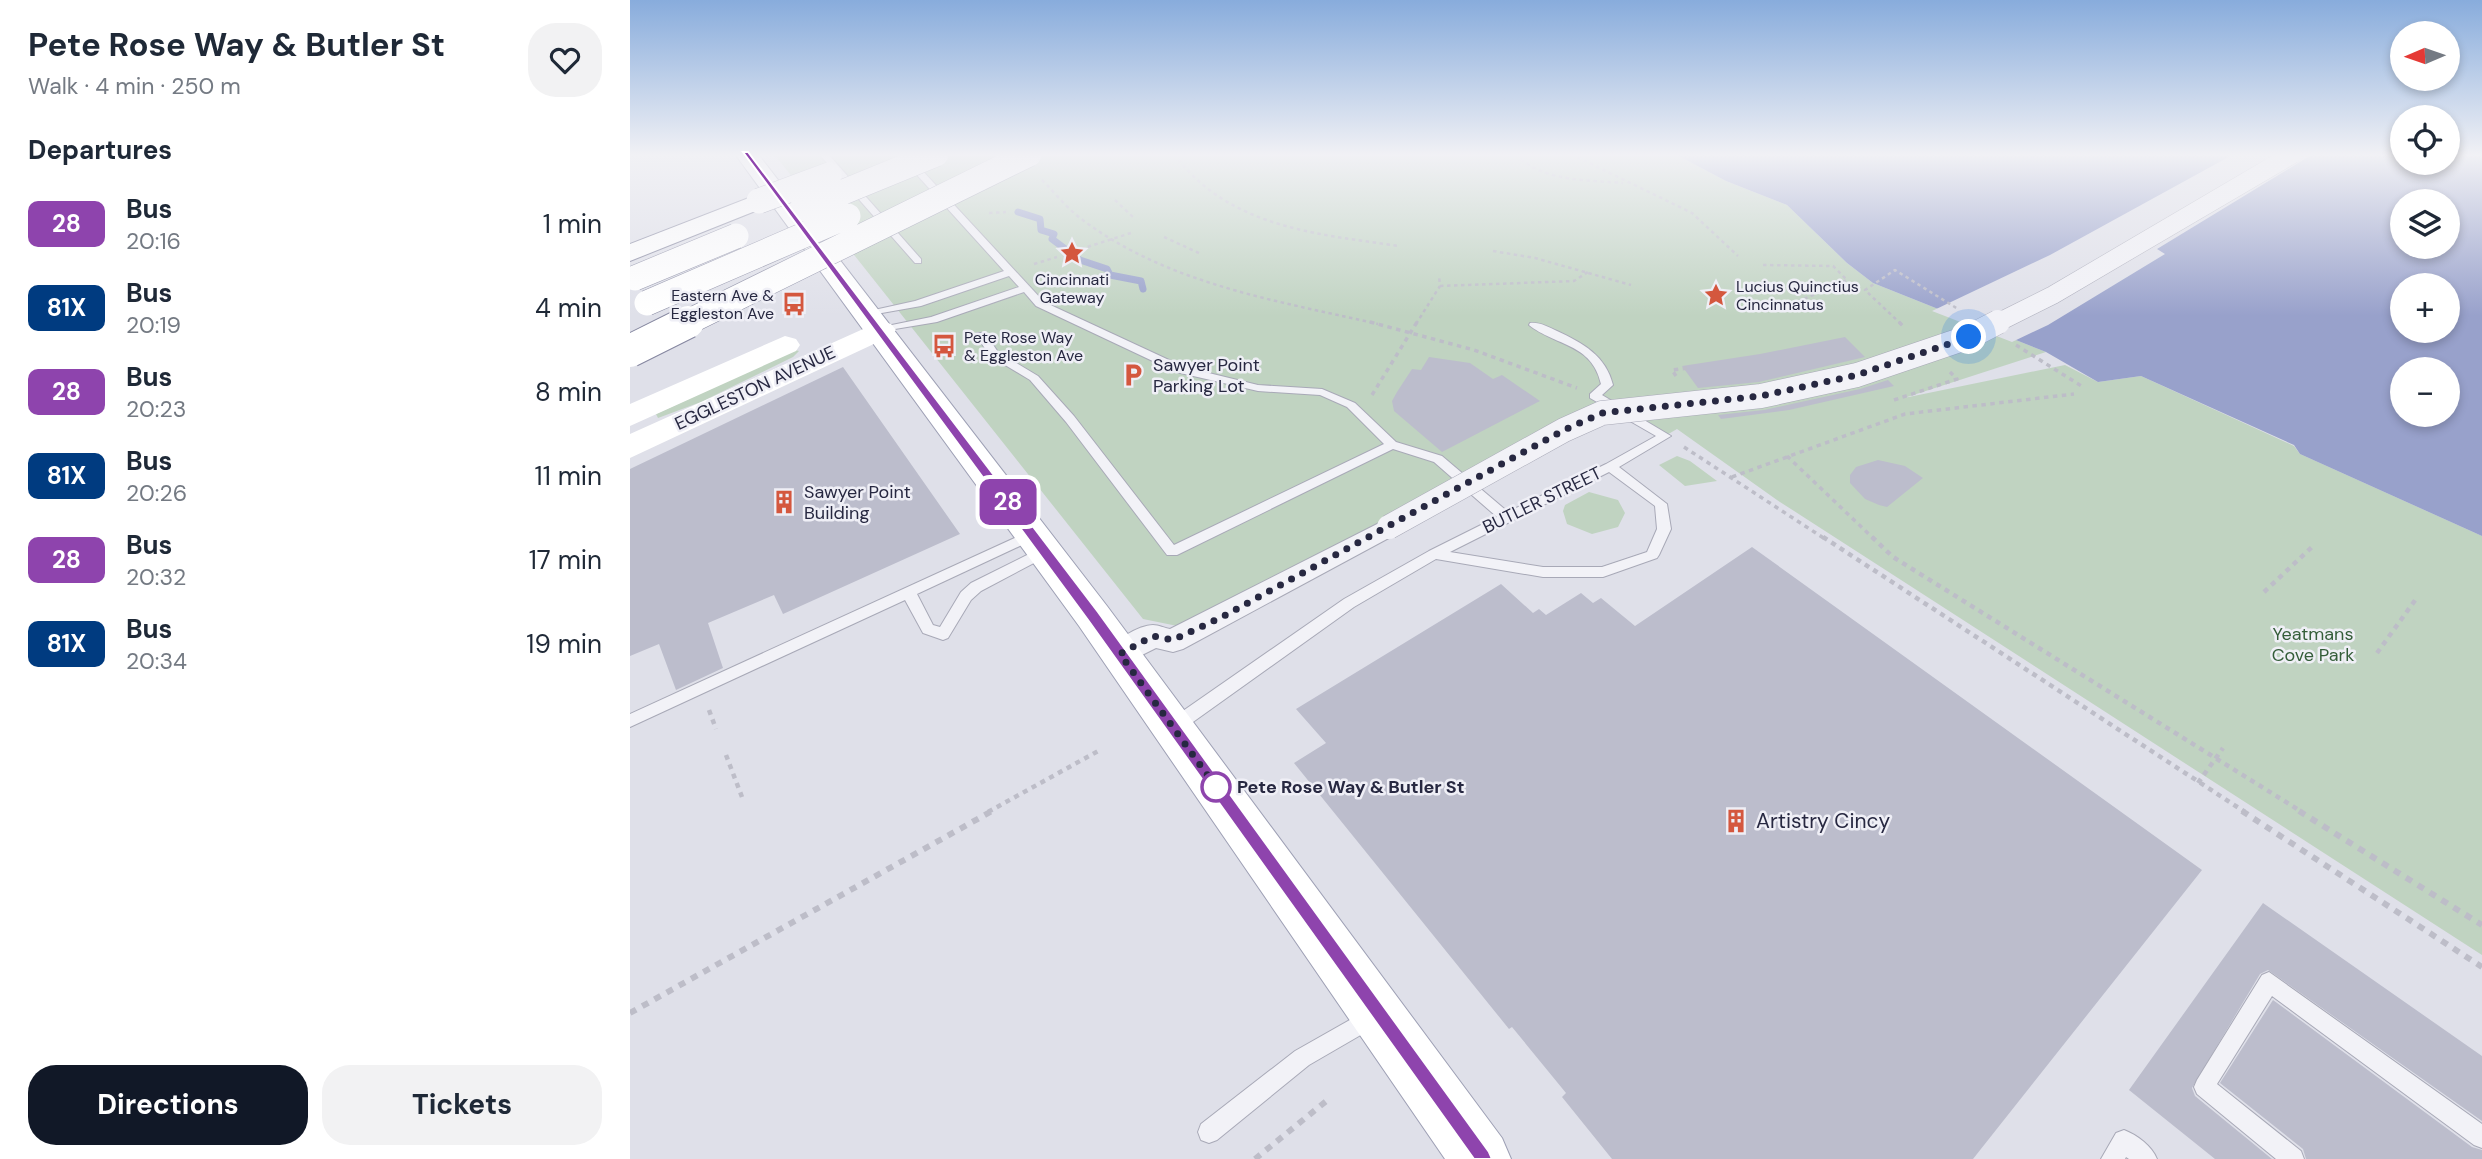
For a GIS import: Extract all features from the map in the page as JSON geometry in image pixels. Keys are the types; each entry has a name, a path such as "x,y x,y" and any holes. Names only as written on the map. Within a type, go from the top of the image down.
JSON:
{"main road":[{"path":"630,235 732,208"},
{"path":"630,253 741,208"},
{"path":"788,208 1120,654 1481,1159"},
{"path":"630,280 805,208"},
{"path":"630,310 866,208"},
{"path":"630,351 919,208"},
{"name":"EGGLESTON AVENUE","path":"630,416 816,331 875,322"},
{"name":"EGGLESTON AVENUE","path":"630,447 875,322"}],"street":[{"path":"1120,654 1153,636 1173,640 1389,527 1564,430 1602,413 1761,396 1857,375 1969,337 2053,295 2201,208"}],"lane":[{"path":"871,208 918,261"},
{"path":"951,208 1023,289 1040,304 1180,370 1258,388 1322,392 1351,405 1392,445 1438,459 1506,518"},
{"path":"875,322 1009,272"},
{"path":"875,322 917,304 1009,272"},
{"path":"875,322 933,320 1023,289"},
{"path":"1534,325 1577,345 1599,364 1607,377 1607,385 1594,396 1665,436"},
{"path":"981,335 994,354 1034,378 1043,388 1172,552 1392,445"},
{"path":"1610,467 1665,436"},
{"name":"BUTLER STREET","path":"1173,727 1349,603 1434,554 1610,467 1661,504 1664,529 1652,555 1603,572 1543,572 1434,554"},
{"path":"630,721 909,593 1038,544"},
{"path":"909,593 928,629 943,634 966,596 1038,544"},
{"path":"2293,1159 2204,1087 2269,982 2482,1137"},
{"path":"1209,1132 1302,1058 1378,1014"},
{"path":"2112,1159 2124,1141 2146,1159"}],"path":[{"path":"1066,208 1109,240 1160,266 1220,286 1413,332 1506,360 1594,396"},
{"path":"1124,208 1135,219"},
{"path":"1240,208 1256,216 1320,234 1399,246"},
{"path":"1683,208 1707,224 1738,256"},
{"path":"989,213 1006,212"},
{"path":"1081,249 1134,232"},
{"path":"1164,237 1199,253"},
{"path":"1493,251 1588,272 1631,285"},
{"path":"1032,265 1057,257"},
{"path":"1763,265 1833,266 1847,280 1797,302"},
{"path":"1440,286 1574,281 1588,272"},
{"path":"1370,398 1440,286 1439,276"},
{"path":"1672,370 1688,368"},
{"path":"1732,477 1905,414 2074,394"},
{"path":"1665,436 1732,477 2482,967"},
{"path":"1787,456 1893,556 2482,925"},
{"path":"2264,592 2312,547"},
{"path":"2377,653 2416,599"},
{"path":"705,700 716,729"},
{"path":"2198,783 2223,748"},
{"path":"630,1013 1100,750"},
{"path":"726,755 742,797"},
{"path":"1255,1159 1330,1098"}],"green space":[{"name":"Yeatmans Cove Park","path":"817,208 1790,208 1847,263 1873,283 2046,352 1904,398 2065,365 2098,382 2141,376 2294,446 2300,454 2482,536 2482,955 1777,500 1677,429 1665,436 1610,403 1197,630 1143,619"},
{"path":"795,350 799,351 793,357 701,402 658,418 656,414"},
{"path":"1677,456 1690,461 1717,481 1685,486 1659,465"},
{"path":"1589,492 1618,500 1625,513 1618,527 1592,534 1567,524 1563,511 1565,505"}],"water":[{"path":"1790,208 2390,208 2390,259 2460,259 2460,208 2482,208 2482,536 2300,454 2294,445 2141,376 2098,382 2046,352 1873,283 1847,263"}],"pier":[{"path":"2135,208 2224,208 2157,249 2165,254 2048,325 2012,342 1932,311 2050,255"}],"building":[{"path":"1845,337 1865,357 1759,382 1698,388 1682,366 1760,354"},
{"path":"1429,357 1470,363 1493,379 1502,375 1540,401 1442,452 1394,411 1392,401 1412,369 1421,370"},
{"name":"Sawyer Point Building","path":"843,367 960,534 783,614 774,595 708,623 723,668 676,690 659,644 630,656 630,469"},
{"path":"1888,380 1894,386 1789,410 1721,419 1718,415 1764,410 1860,389"},
{"path":"1878,460 1905,466 1923,478 1887,507 1879,505 1865,499 1850,483 1850,475 1856,467"},
{"name":"Artistry Cincy","path":"1752,547 2202,870 1973,1159 1612,1159 1562,1097 1566,1093 1512,1027 1509,1029 1294,763 1326,743 1296,709 1501,584 1533,613 1539,609 1546,615 1581,593 1593,603 1601,598 1635,626"},
{"path":"2263,903 2482,1056 2482,1121 2268,970 2260,974 2192,1088 2195,1096 2272,1159 2215,1159 2129,1090"},
{"path":"2273,1000 2472,1147 2482,1150 2482,1159 2306,1159 2303,1149 2220,1083"}],"waterway":[{"path":"1018,212 1040,219 1041,230 1054,234 1052,239 1080,260 1107,269 1110,275 1141,281 1143,289"}],"bus line":[{"name":"28","path":"787,208 1093,616 1481,1159"}],"place":[{"name":"Cincinnati Gateway","path":"1072,253"},
{"name":"Lucius Quinctius Cincinnatus","path":"1716,295"},
{"name":"Eastern Ave & Eggleston Ave","path":"794,304"},
{"name":"Pete Rose Way & Eggleston Ave","path":"944,346"},
{"name":"Sawyer Point Parking Lot","path":"1133,375"},
{"name":"Sawyer Point Building","path":"784,502"},
{"name":"Pete Rose Way & Butler St","path":"1216,787"},
{"name":"Artistry Cincy","path":"1736,821"}],"route":[{"path":"1216,787 1219,791 1120,654 1153,636 1173,640 1222,617 1564,430 1602,413 1761,396 1857,375 1969,337"}]}
